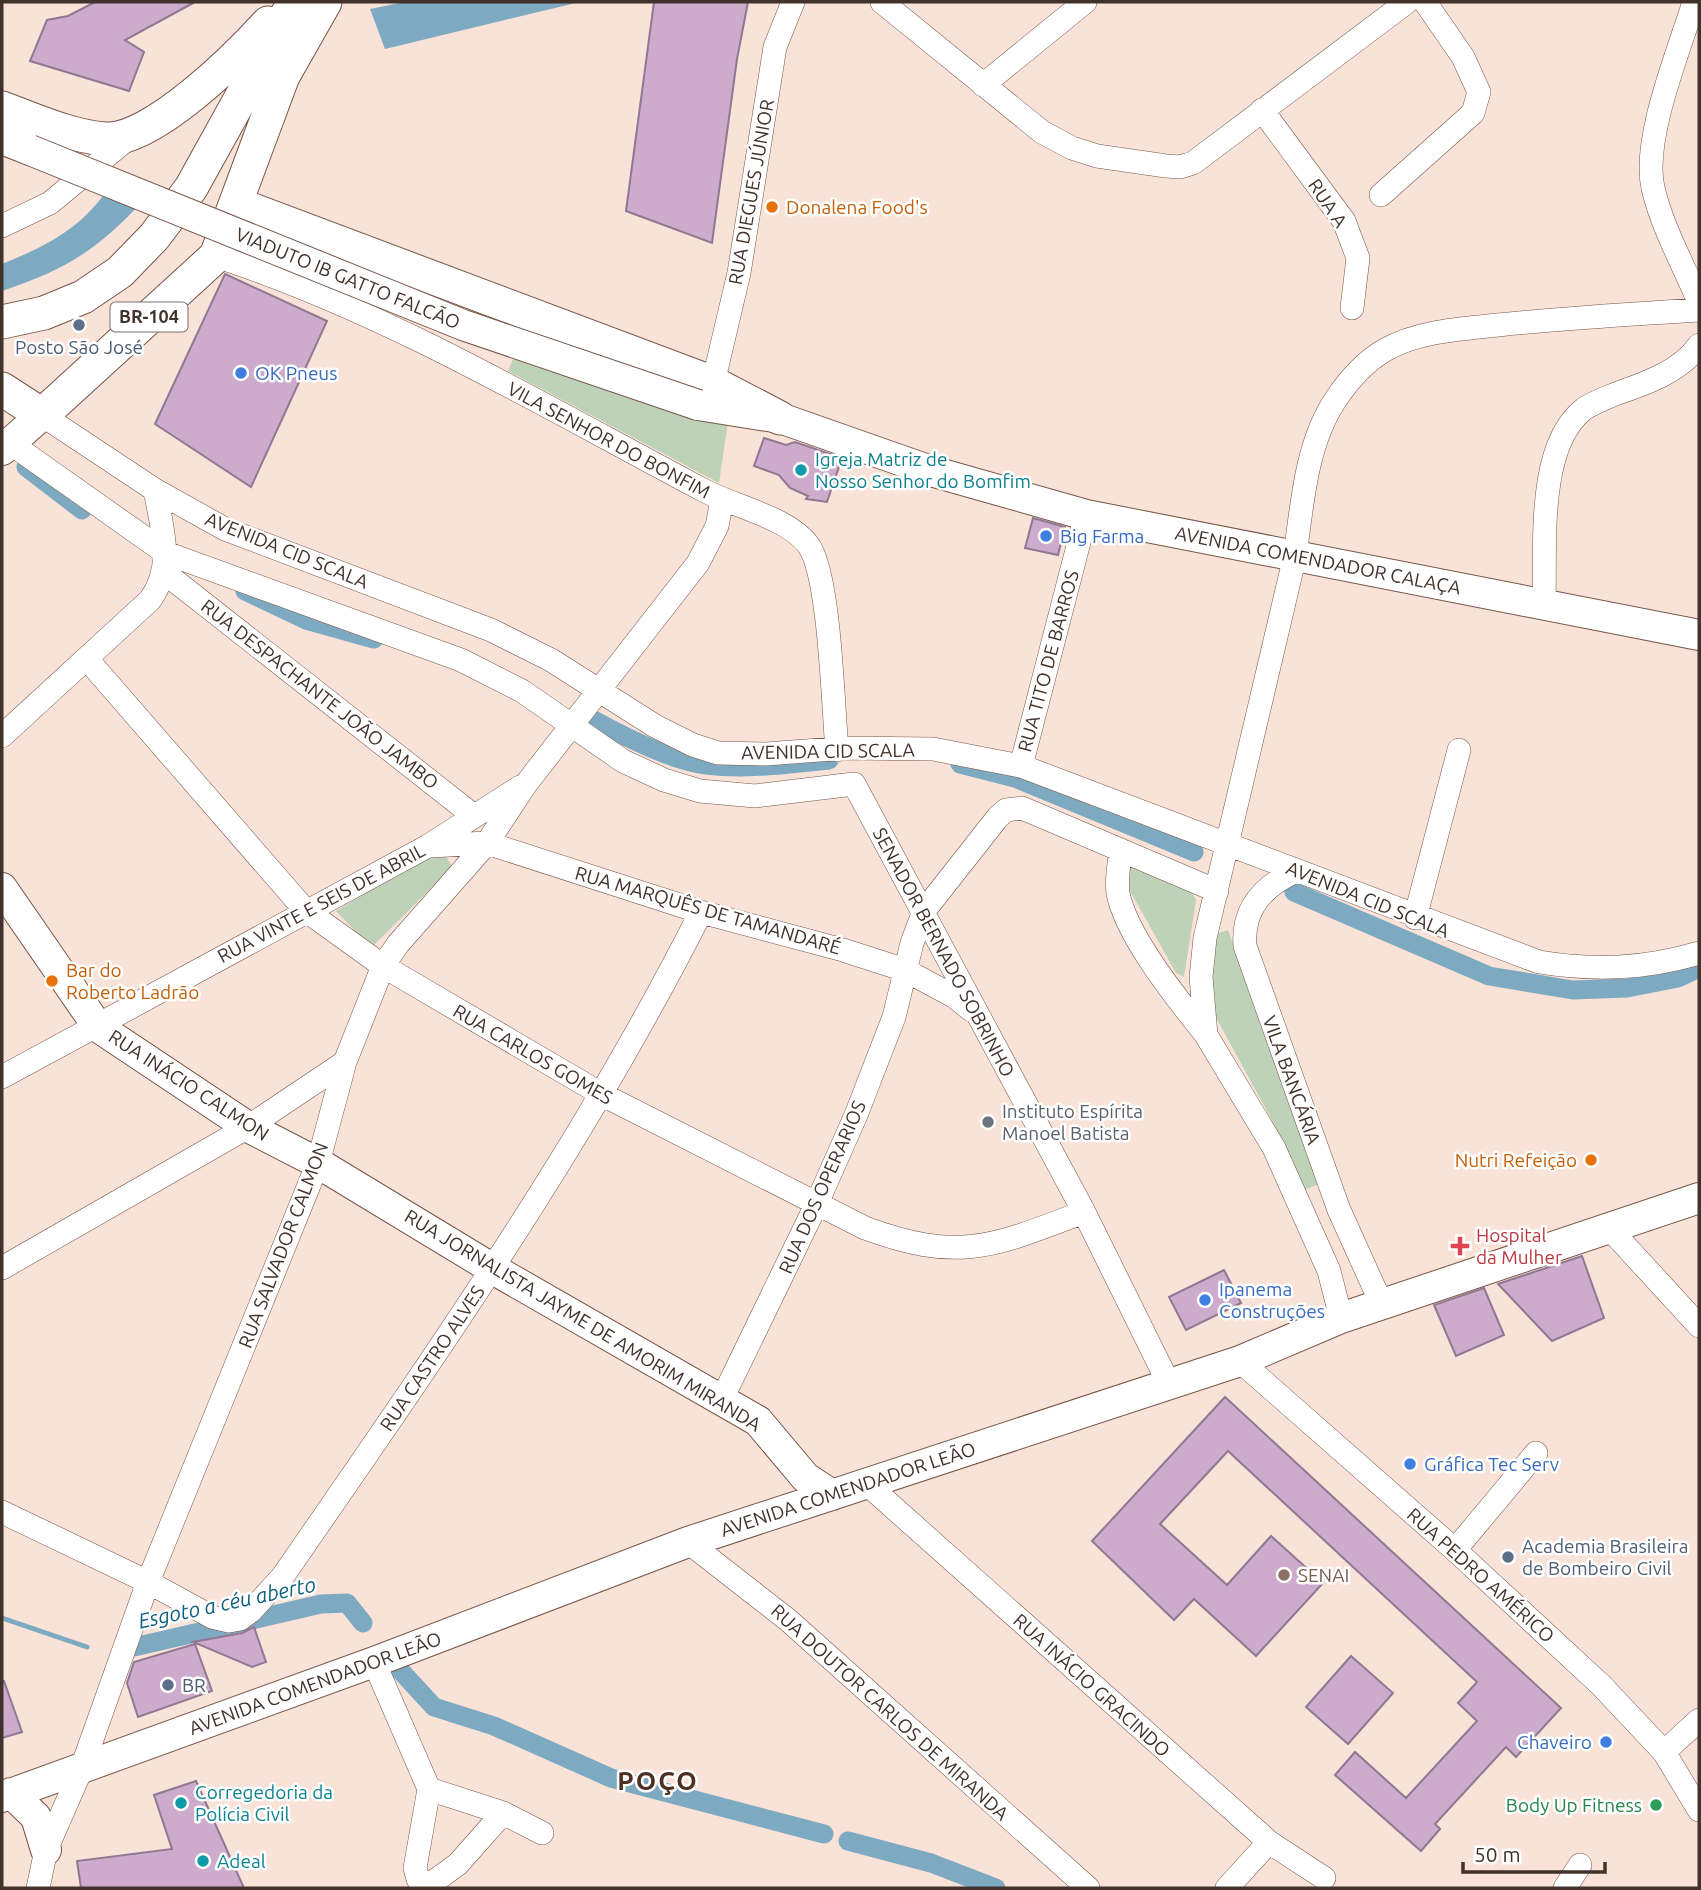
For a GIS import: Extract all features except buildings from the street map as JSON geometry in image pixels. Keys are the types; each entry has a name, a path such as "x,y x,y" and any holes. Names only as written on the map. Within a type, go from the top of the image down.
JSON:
{"highway":[{"path":"2,108 69,132 106,139 132,135 218,75 289,2"},
{"path":"3,320 44,313 83,297 120,272 154,237 191,188 294,2"},
{"name":"BR-104","path":"42,415 216,256 283,76 326,2"},
{"path":"237,204 354,246 706,394 780,418"},
{"path":"2,388 42,415"}],"main road":[{"name":"VIADUTO IB GATTO FALCÃO","path":"2,139 463,325 706,394"},
{"path":"6,446 42,415"},
{"name":"AVENIDA COMENDADOR CALAÇA","path":"780,418 931,471 1086,515 1699,635"},
{"name":"RUA INÁCIO CALMON","path":"2,888 98,1027 248,1126 318,1163"},
{"name":"RUA JORNALISTA JAYME DE AMORIM MIRANDA","path":"318,1163 493,1269 758,1420 805,1477 832,1495"},
{"name":"AVENIDA COMENDADOR LEÃO","path":"7,1795 81,1770 688,1542 1168,1382 1240,1361 1341,1318 1699,1198"},
{"path":"7,1795 36,1817 46,1850"}],"street":[{"name":"RUA DIEGUES JÚNIOR","path":"706,394 739,273 775,47 793,2"},
{"path":"883,2 1042,132 1072,148 1097,156 1180,167 1193,163 1407,2"},
{"path":"983,85 1085,2"},
{"path":"1381,195 1474,113 1479,92 1463,57 1425,2"},
{"path":"1694,2 1654,135 1650,163 1653,189 1699,302"},
{"name":"RUA A","path":"1262,110 1343,221 1358,258 1352,308"},
{"path":"2,226 50,203 132,135"},
{"path":"337,301 354,246"},
{"name":"VILA SENHOR DO BONFIM","path":"216,256 337,301 520,391 722,500 788,528 807,543 814,554 822,586 837,750"},
{"path":"1206,1035 1202,957 1228,842 1284,554 1303,499 1320,431 1335,400 1354,376 1385,350 1436,332 1568,318 1699,310"},
{"path":"1544,603 1547,494 1555,452 1566,430 1582,411 1679,366 1699,345"},
{"name":"AVENIDA CID SCALA","path":"42,415 155,490 225,529 491,630 551,660 654,726 692,745 718,753 933,749 1021,766 1228,842 1415,918 1539,962 1584,969 1643,967 1699,953"},
{"name":"AVENIDA CID SCALA","path":"6,446 165,563 461,660 522,691 574,724 623,761 664,780 700,791 755,796 854,784"},
{"path":"2,736 150,600 165,563 155,490"},
{"name":"RUA SALVADOR CALMON","path":"38,1888 46,1850 81,1770 148,1582 318,1163 345,1062 383,966 398,944 486,843 526,784 698,563 717,526 722,500"},
{"name":"RUA TITO DE BARROS","path":"1021,766 1086,515"},
{"name":"RUA DESPACHANTE JOÃO JAMBO","path":"165,563 474,816"},
{"name":"RUA CARLOS GOMES","path":"87,659 304,910 383,966 603,1095 865,1228 895,1239 956,1249 980,1248 1011,1240 1084,1212"},
{"path":"1415,918 1460,750"},
{"name":"RUA VINTE E SEIS DE ABRIL","path":"2,1077 98,1027 304,910 428,846 526,784"},
{"name":"SENADOR BERNADO SOBRINHO","path":"854,784 1084,1212 1168,1382"},
{"path":"905,970 924,911 1006,810 1022,808 1217,891"},
{"name":"RUA MARQUÊS DE TAMANDARÉ","path":"428,846 486,843 701,912 905,970 955,997 976,1014"},
{"path":"1121,850 1118,892 1126,916 1175,997 1206,1035 1274,1148 1329,1271 1341,1318"},
{"name":"VILA BANCÁRIA","path":"1296,871 1278,879 1259,897 1244,929 1245,946 1339,1210 1382,1305"},
{"name":"RUA CASTRO ALVES","path":"148,1582 212,1617 229,1621 240,1619 251,1611 283,1576 493,1269 603,1095 701,912"},
{"name":"RUA DOS OPERARIOS","path":"722,1399 817,1203 894,1017 905,970"},
{"path":"2,1268 248,1126 345,1062"},
{"path":"1308,1223 1339,1210"},
{"path":"1610,1229 1699,1326"},
{"name":"RUA PEDRO AMÉRICO","path":"1240,1361 1455,1550 1601,1685 1664,1752 1699,1810"},
{"path":"1455,1550 1536,1453"},
{"name":"RUA INÁCIO GRACINDO","path":"867,1484 1269,1842 1324,1878"},
{"path":"2,1512 148,1582"},
{"name":"RUA DOUTOR CARLOS DE MIRANDA","path":"688,1542 788,1620 1088,1888"},
{"path":"374,1661 429,1789 415,1868 418,1879 425,1884 435,1884 503,1813"},
{"path":"1664,1752 1699,1720"},
{"path":"429,1789 503,1813 542,1833"},
{"path":"1227,1888 1269,1842"},
{"path":"1564,1888 1580,1865"}],"green space":[{"path":"514,357 728,421 719,483 508,371"},
{"path":"430,854 445,854 452,867 371,948 336,911"},
{"path":"1134,859 1189,887 1196,900 1184,977 1176,973 1125,882 1125,866"},
{"path":"1228,930 1319,1184 1304,1190 1274,1124 1213,1012 1212,935"}],"water":[{"path":"404,2 580,2 385,49 370,9"},
{"path":"107,190 141,203 109,234 78,258 2,291 2,264 61,235 86,216"}],"waterway":[{"path":"26,467 82,510"},
{"path":"245,591 306,620 374,639"},
{"path":"592,719 632,740 692,763 752,767 829,760"},
{"path":"960,764 1015,778 1194,852"},
{"path":"1294,892 1489,976 1573,990 1627,988 1678,978 1699,968"},
{"name":"Esgoto a céu aberto","path":"134,1647 321,1604 347,1603 363,1623"},
{"path":"2,1618 87,1647"},
{"path":"399,1669 434,1707 494,1726 611,1778 824,1834"},
{"path":"848,1841 931,1863 996,1888"}],"place":[{"name":"Donalena Food's","path":"772,207"},
{"name":"Posto São José","path":"79,325"},
{"name":"OK Pneus","path":"241,373"},
{"name":"Igreja Matriz de Nosso Senhor do Bomfim","path":"801,470"},
{"name":"Big Farma","path":"1046,536"},
{"name":"Bar do Roberto Ladrão","path":"52,981"},
{"name":"Instituto Espírita Manoel Batista","path":"988,1122"},
{"name":"Nutri Refeição","path":"1591,1160"},
{"name":"Hospital da Mulher","path":"1460,1246"},
{"name":"Ipanema Construções","path":"1205,1300"},
{"name":"Gráfica Tec Serv","path":"1410,1464"},
{"name":"Academia Brasileira de Bombeiro Civil","path":"1508,1557"},
{"name":"SENAI","path":"1284,1575"},
{"name":"BR","path":"168,1685"},
{"name":"Chaveiro","path":"1606,1742"},
{"name":"Corregedoria da Polícia Civil","path":"181,1803"},
{"name":"Body Up Fitness","path":"1656,1805"},
{"name":"Adeal","path":"203,1861"}],"district":[{"name":"POÇO","path":"658,1781"}]}
